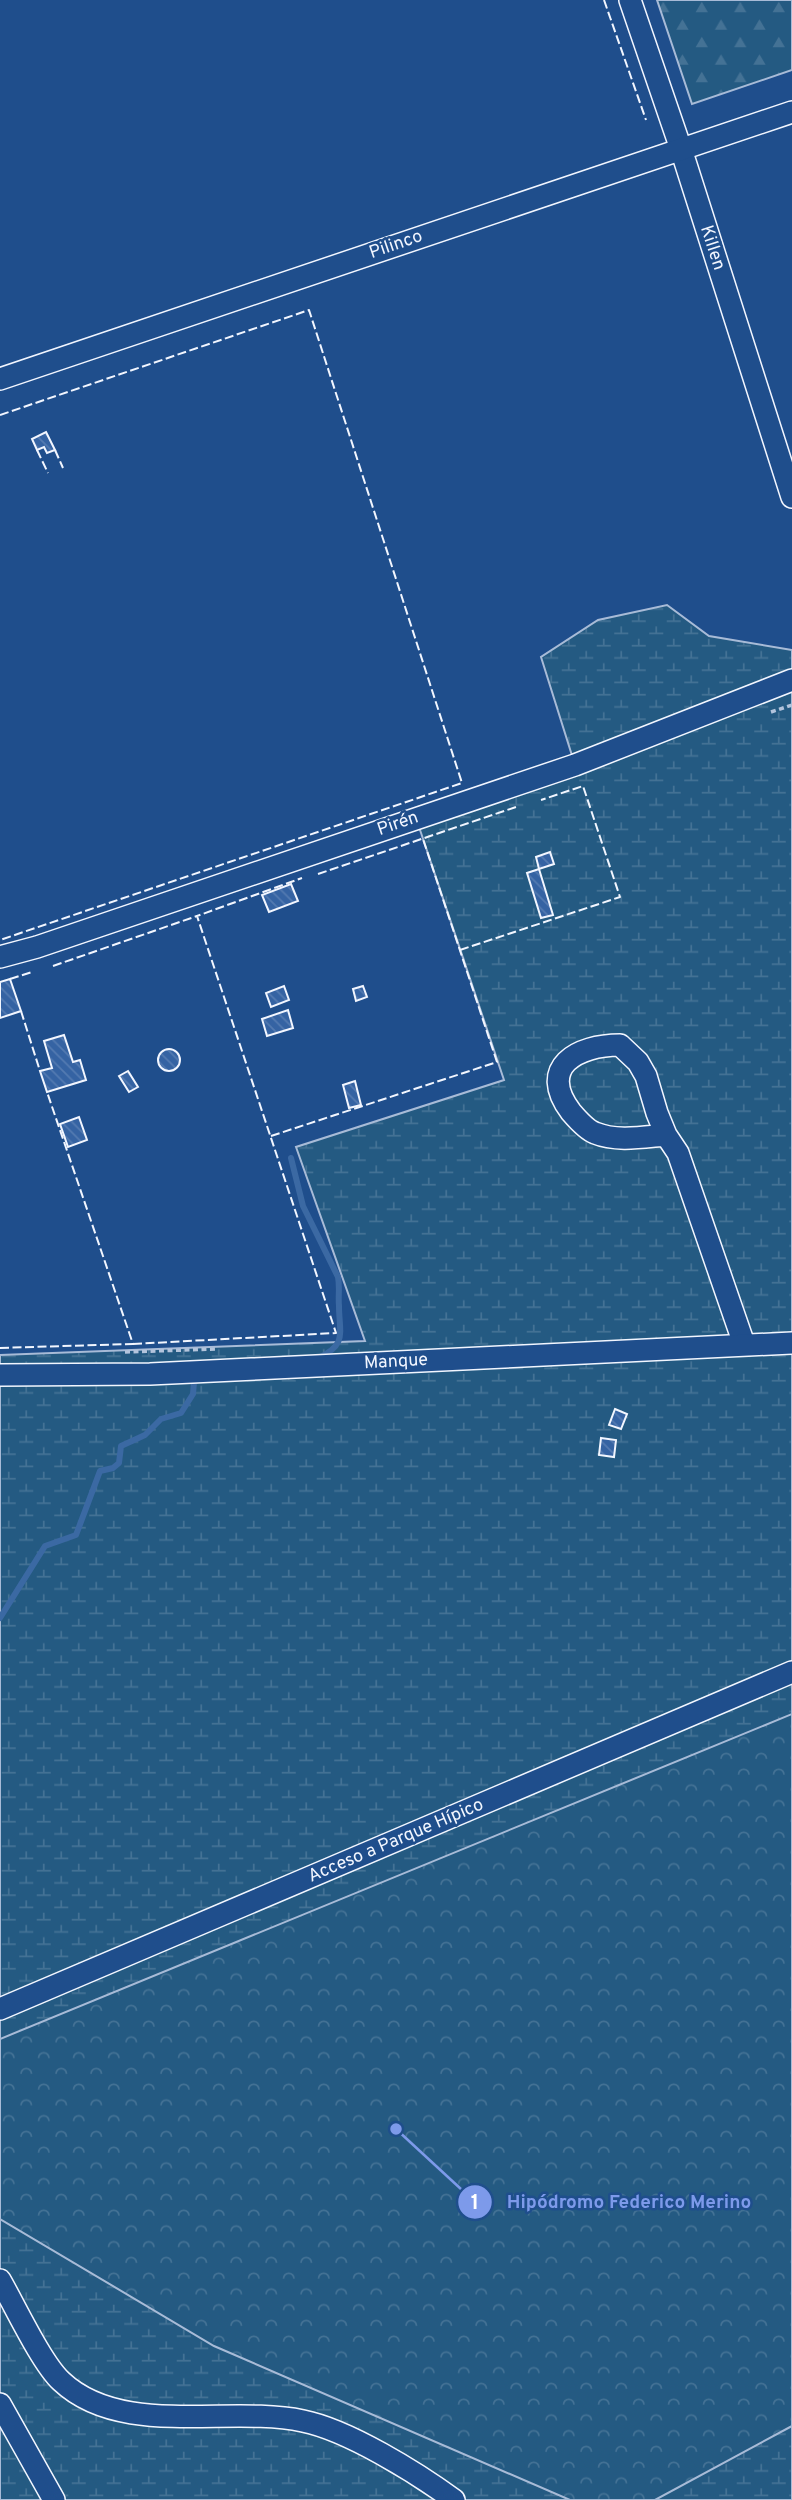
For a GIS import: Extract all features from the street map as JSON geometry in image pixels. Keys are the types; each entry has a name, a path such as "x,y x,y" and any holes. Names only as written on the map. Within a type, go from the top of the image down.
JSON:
{"street":[{"name":"Killen","path":"630,0 681,149 792,497"},
{"name":"Pilinco","path":"0,379 792,112"},
{"name":"Pirén","path":"0,957 37,947 575,765 792,680"},
{"path":"666,1135 620,1138 594,1133 575,1118 564,1103 557,1084 559,1071 569,1059 607,1045 620,1045 638,1062 646,1076 666,1135 678,1153 744,1344"},
{"name":"Manque","path":"0,1375 150,1374 792,1343"},
{"name":"Acceso a Parque Hípico","path":"0,2009 792,1672"},
{"path":"0,2280 60,2380 99,2404 113,2410 142,2414 303,2421 336,2431 415,2474 454,2500"},
{"path":"0,2404 54,2500"}],"green space":[{"path":"657,0 792,0 792,70 692,104"},
{"path":"667,605 709,636 792,650 792,2500 0,2500 0,1355 365,1341 296,1147 504,1080 416,818 575,765 541,657 598,620"},
{"path":"792,1714 792,2426 655,2500 570,2500 214,2346 0,2219 0,2039"}],"building":[{"path":"46,432 55,450 47,453 44,447 37,450 32,439"},
{"path":"550,852 554,864 539,869 536,857"},
{"path":"539,869 553,915 541,918 527,873"},
{"path":"291,884 298,901 269,912 262,895"},
{"path":"10,979 21,1011 0,1018 0,982"},
{"path":"284,986 289,1000 271,1007 266,993"},
{"path":"363,986 367,997 356,1001 353,989"},
{"path":"288,1010 293,1028 267,1036 262,1019"},
{"path":"64,1035 73,1062 80,1060 86,1080 47,1092 40,1071 52,1068 44,1041"},
{"path":"169,1049 177,1052 180,1060 177,1068 169,1071 161,1068 158,1060 161,1052"},
{"path":"128,1071 138,1087 129,1092 119,1076"},
{"path":"355,1081 361,1105 349,1108 343,1085"},
{"path":"79,1117 87,1140 68,1147 60,1124"},
{"path":"615,1409 627,1414 621,1429 609,1425"},
{"path":"601,1438 616,1440 614,1457 599,1455"}],"waterway":[{"path":"291,1158 303,1206 339,1281 340,1337 334,1348 318,1358"},
{"path":"0,1618 45,1546 76,1535 100,1471 113,1468 119,1463 121,1446 145,1435 161,1419 181,1413 193,1394 194,1382 200,1379"}],"fence":[{"path":"604,0 646,120"},
{"path":"0,415 309,310 462,783 0,940"},
{"path":"37,450 48,473"},
{"path":"55,450 63,468"},
{"path":"460,950 620,897 583,786 541,800"},
{"path":"318,874 516,807"},
{"path":"271,1136 497,1062 423,839"},
{"path":"133,1344 336,1333 197,916 302,878"},
{"path":"53,966 197,916"},
{"path":"10,979 32,972"},
{"path":"21,1011 40,1071"},
{"path":"0,1348 133,1344 47,1092"}],"place":[{"name":"Hipódromo Federico Merino","path":"396,2129"}]}
